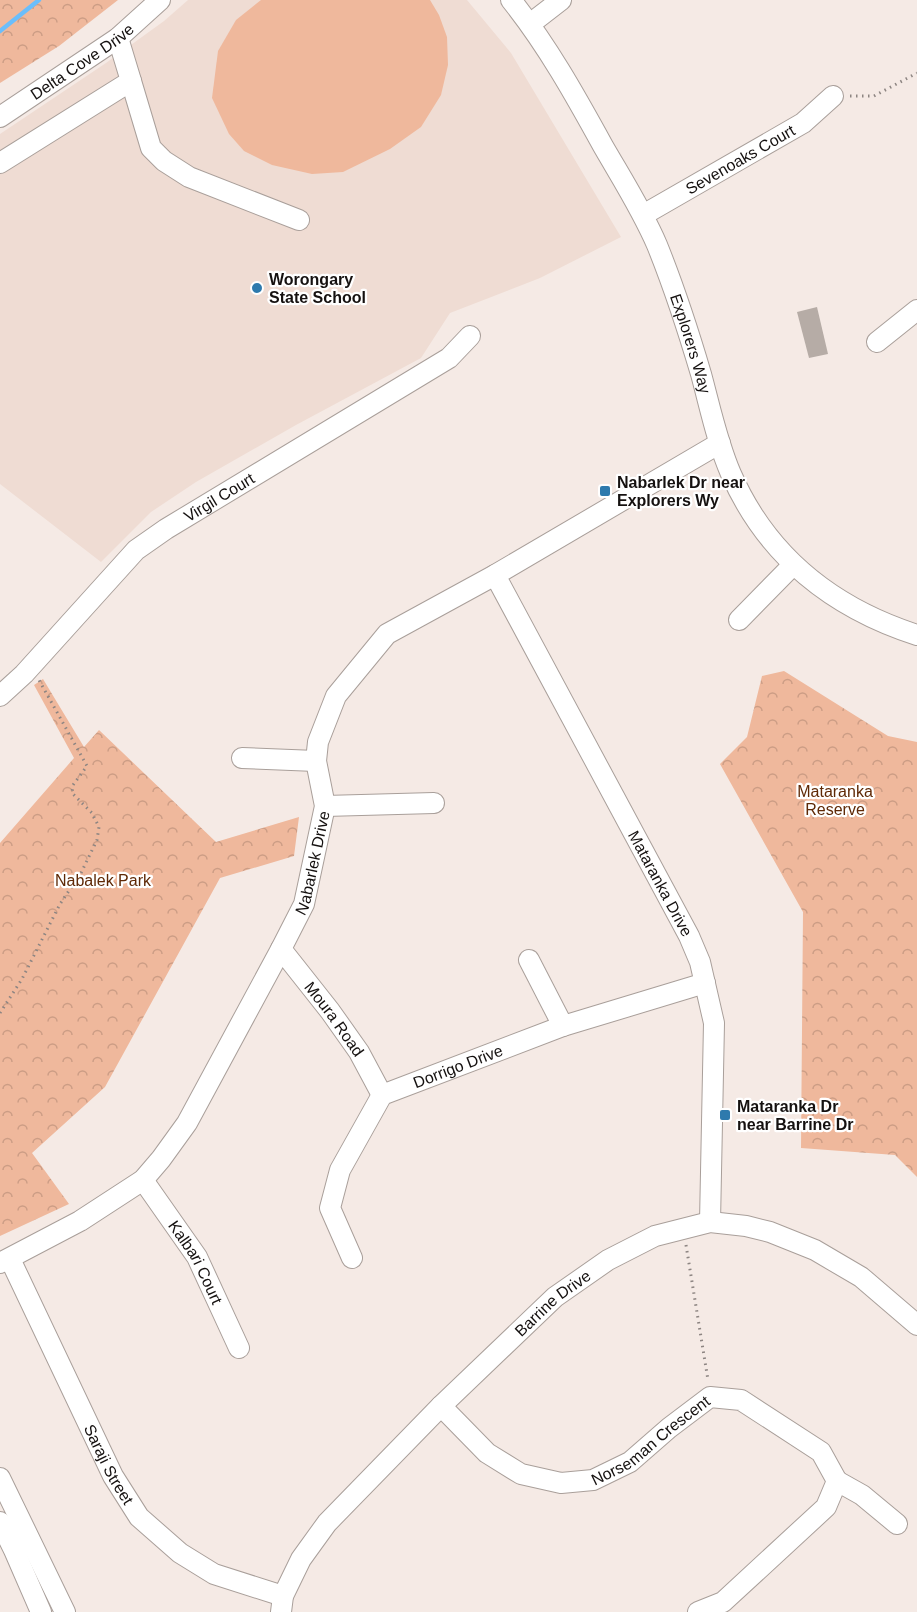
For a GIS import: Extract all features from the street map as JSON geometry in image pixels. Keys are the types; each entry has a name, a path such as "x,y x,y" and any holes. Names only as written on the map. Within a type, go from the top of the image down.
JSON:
{"street":[{"name":"Delta Cove Drive","path":"0,117 118,38 160,0"},
{"name":"Explorers Way","path":"511,0 530,24 571,89 643,215 676,294 731,474 754,517 794,565 823,589 875,620 917,635"},
{"path":"530,24 561,0"},
{"path":"118,38 151,148 164,161 189,177 299,220"},
{"path":"0,163 131,81"},
{"name":"Sevenoaks Court","path":"643,215 803,123 833,96"},
{"path":"877,342 917,310"},
{"name":"Virgil Court","path":"0,696 31,666 135,550 449,358 470,336"},
{"name":"Nabarlek Drive","path":"5,1261 80,1221 143,1180 187,1123 304,904 325,806 316,761 318,742 336,696 387,634 495,574 720,442"},
{"path":"739,621 794,565"},
{"name":"Mataranka Drive","path":"495,574 689,936 700,962 714,1023 710,1222"},
{"path":"242,758 316,761"},
{"path":"325,806 434,802"},
{"name":"Moura Road","path":"281,949 359,1052 382,1095"},
{"path":"529,960 563,1026"},
{"name":"Dorrigo Drive","path":"382,1095 563,1026 705,982"},
{"path":"352,1258 330,1208 339,1170 382,1095"},
{"name":"Kalbari Court","path":"143,1180 197,1257 239,1348"},
{"name":"Barrine Drive","path":"282,1604 301,1559 327,1523 441,1406 555,1297 608,1260 654,1236 710,1222 746,1226 770,1232 815,1250 861,1277 917,1325"},
{"name":"Saraji Street","path":"5,1261 113,1476 139,1517 180,1553 214,1574 282,1604"},
{"name":"Norseman Crescent","path":"441,1406 487,1453 521,1474 561,1483 593,1480 630,1462 710,1397 741,1400 820,1452 837,1482"},
{"path":"0,1478 65,1612"},
{"path":"705,1611 723,1602 826,1507 837,1482 862,1495 897,1524"},
{"path":"0,1522 40,1612"}],"path":[{"path":"833,96 874,96 917,73"},
{"path":"0,1013 22,979 60,904 81,873 97,840 99,827 92,813 72,793 73,785 87,766 31,666"},
{"path":"683,1229 710,1397"}],"shaded area":[{"name":"Worongary State School","path":"188,0 467,0 511,53 621,237 540,278 450,313 421,358 196,482 151,512 101,562 0,484 0,134 106,63 164,21"}],"green space":[{"path":"0,0 118,0 59,46 0,83"},
{"path":"261,0 430,0 439,15 447,37 448,65 441,95 421,127 390,149 343,172 312,174 272,165 244,151 229,134 212,98 218,51 236,20"},
{"name":"Mataranka Reserve","path":"784,671 888,736 917,742 917,1177 895,1155 801,1148 803,912 720,764 747,737 762,676"},
{"name":"Nabalek Park","path":"43,679 84,747 99,730 216,842 299,817 294,856 220,878 105,1087 32,1153 69,1204 0,1236 0,843 74,758 34,685"}],"building":[{"path":"817,307 828,354 809,358 797,312"}],"waterway":[{"path":"0,31 39,0"}],"place":[{"name":"Worongary State School","path":"257,288"},
{"name":"Nabarlek Dr near Explorers Wy","path":"605,491"},
{"name":"Mataranka Dr near Barrine Dr","path":"725,1115"}]}
